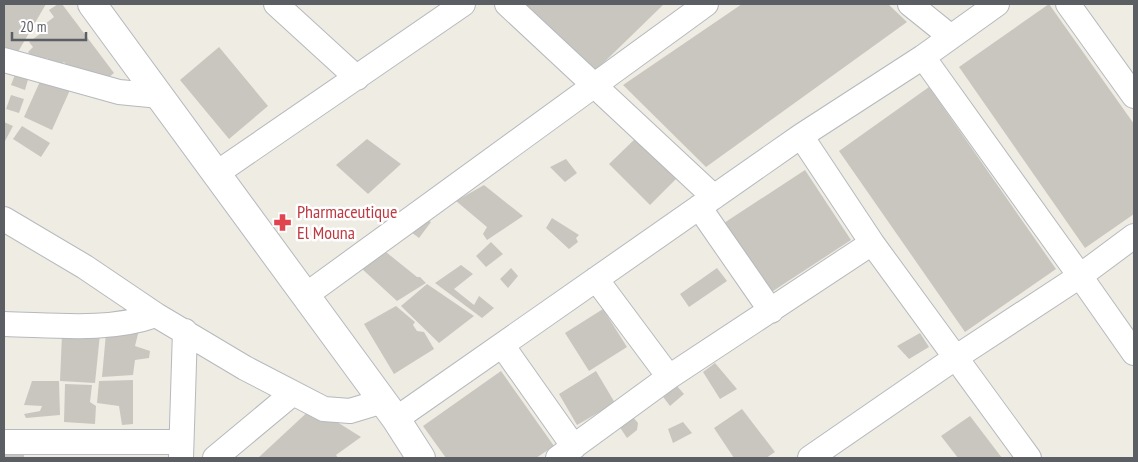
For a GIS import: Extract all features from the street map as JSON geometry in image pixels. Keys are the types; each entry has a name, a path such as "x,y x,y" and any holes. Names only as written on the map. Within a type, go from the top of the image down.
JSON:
{"street":[{"path":"92,4 390,410 419,458"},
{"path":"276,4 357,78"},
{"path":"217,173 463,4"},
{"path":"507,4 594,84 706,202 771,311"},
{"path":"306,295 706,4"},
{"path":"910,4 951,37"},
{"path":"4,219 85,268 156,315 245,368 324,409 341,411 390,410 502,345 800,136 923,57 997,4"},
{"path":"1068,4 1132,87"},
{"path":"923,57 1134,353"},
{"path":"4,60 119,92 160,96"},
{"path":"800,136 872,243 1029,458"},
{"path":"810,458 955,358 1080,276 1134,236"},
{"path":"502,345 566,453 669,377 872,243"},
{"path":"596,279 669,377"},
{"path":"4,324 116,325 156,315"},
{"path":"4,442 181,450 185,331"},
{"path":"215,458 293,393"}],"building":[{"path":"4,4 46,4 15,57 4,50"},
{"path":"58,4 62,4 114,73 99,85 76,78 64,62 56,69 47,58 37,65 28,52 33,47 29,42 44,31 41,27 54,17 49,10"},
{"path":"525,4 664,4 593,73"},
{"path":"742,4 888,4 907,22 706,167 623,85"},
{"path":"1049,4 1134,124 1134,214 1085,248 959,67"},
{"path":"219,47 268,106 229,139 180,80"},
{"path":"16,72 29,76 25,90 11,85"},
{"path":"42,77 70,90 52,130 24,117"},
{"path":"929,87 1056,269 965,332 839,151"},
{"path":"11,95 24,99 19,113 6,109"},
{"path":"4,122 13,126 4,143"},
{"path":"22,126 50,143 41,157 13,139"},
{"path":"637,137 678,177 650,205 609,164"},
{"path":"367,139 401,164 368,194 336,165"},
{"path":"566,159 577,173 565,182 550,167"},
{"path":"805,170 851,240 770,293 724,223"},
{"path":"484,185 523,216 487,240 483,234 487,227 456,201"},
{"path":"422,216 431,222 419,238 407,229"},
{"path":"552,218 579,235 576,238 578,242 569,249 546,228"},
{"path":"491,242 503,254 486,267 476,256"},
{"path":"381,248 426,283 397,301 361,268"},
{"path":"461,265 473,274 454,289 474,305 479,296 494,308 482,318 435,283"},
{"path":"511,268 518,276 508,288 500,279"},
{"path":"717,268 727,281 689,307 680,294"},
{"path":"427,284 474,316 439,343 401,306"},
{"path":"396,306 415,322 413,325 417,331 424,332 434,349 394,374 364,324"},
{"path":"603,309 627,347 589,371 565,333"},
{"path":"139,330 135,346 150,351 149,358 135,360 133,375 102,377 106,333"},
{"path":"920,333 929,347 909,359 897,346"},
{"path":"62,334 100,334 95,383 60,381"},
{"path":"715,363 737,389 720,399 703,372"},
{"path":"501,371 554,446 536,458 446,458 423,426"},
{"path":"596,371 615,403 577,425 559,394"},
{"path":"133,380 133,424 122,425 119,406 97,403 99,381"},
{"path":"32,381 59,381 60,415 26,418 24,414 40,411 42,406 24,405"},
{"path":"65,384 92,385 90,402 96,406 95,424 64,422"},
{"path":"676,385 684,394 670,406 661,394"},
{"path":"313,407 361,437 336,455 338,458 258,458"},
{"path":"742,409 775,452 766,458 734,458 714,428"},
{"path":"632,416 638,423 637,430 627,438 619,426"},
{"path":"970,416 1002,458 958,458 941,436"},
{"path":"683,422 692,433 673,443 668,429"},
{"path":"4,449 24,450 24,458 4,458"}],"place":[{"name":"Pharmaceutique El Mouna","path":"283,222"}]}
